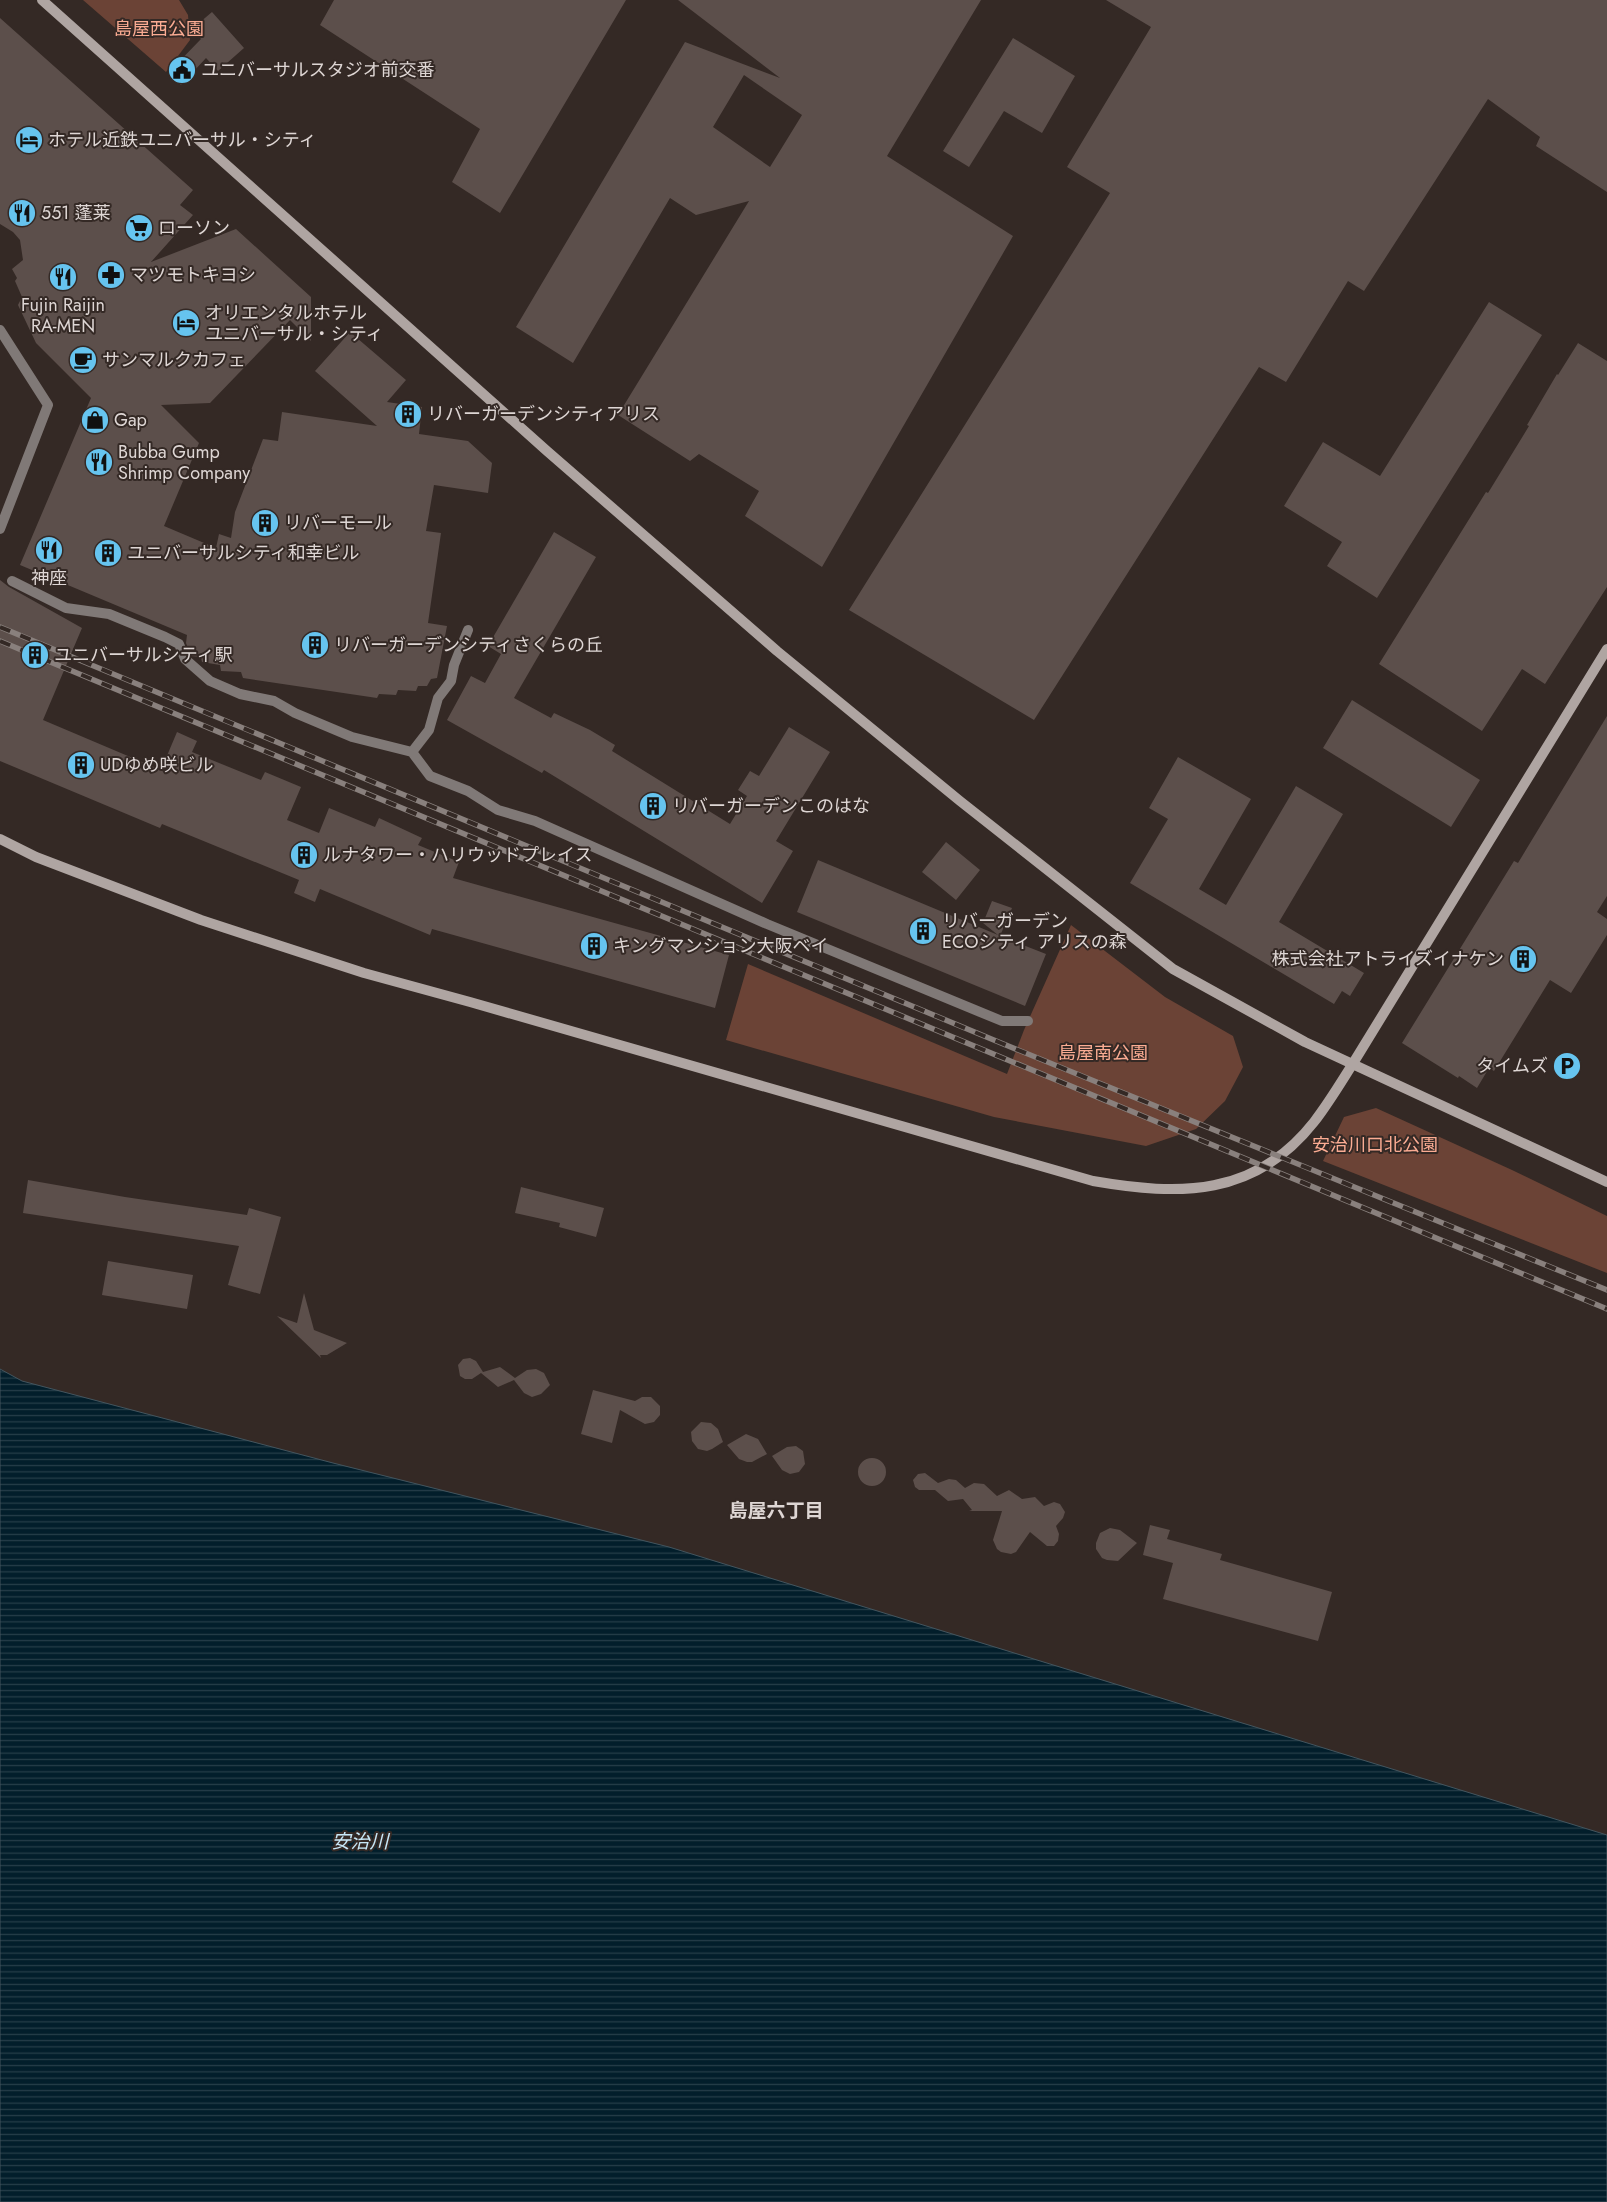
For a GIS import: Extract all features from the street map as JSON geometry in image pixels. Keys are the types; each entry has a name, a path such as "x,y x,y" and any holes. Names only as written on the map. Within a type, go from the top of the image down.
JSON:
{"street":[{"path":"42,0 554,458 777,651 960,801 1173,969 1304,1042 1607,1182"},
{"path":"0,330 48,405 0,529"},
{"path":"12,582 66,608 109,614 165,637 179,644 185,660 210,681 240,694 274,701 295,713 352,737 412,752 430,776 468,791 498,810 535,822 767,924 1002,1021 1028,1021"},
{"path":"412,752 429,730 438,698 451,681 454,665 468,630"},
{"path":"0,839 36,857 201,920 364,973 1093,1181 1157,1189 1212,1187 1258,1171 1276,1160 1314,1122 1352,1065 1607,650"}],"green space":[{"name":"島屋西公園","path":"83,0 179,0 188,15 190,40 166,72"},
{"name":"島屋南公園","path":"1071,925 1165,997 1233,1036 1243,1067 1225,1101 1196,1129 1146,1146 994,1117 726,1040 748,964 1007,1074 1024,1030"},
{"name":"安治川口北公園","path":"1376,1108 1607,1216 1607,1273 1323,1161 1344,1117"}],"water":[{"name":"安治川","path":"0,1369 22,1381 333,1463 669,1547 1607,1835 1607,2202 0,2202"}],"building":[{"path":"334,0 626,0 500,213 452,182 480,129 320,25"},
{"path":"678,0 981,0 887,156 1013,236 822,567 745,516 759,491 699,454 690,461 618,415 749,201 696,215 670,198 573,363 516,327 685,42 780,78","holes":["744,75 802,115 770,167 713,127"]},
{"path":"1106,0 1607,0 1607,192 1536,146 1540,137 1488,99 1364,291 1348,281 1286,382 1259,367 1034,720 849,610 1110,193 1067,167 1151,27"},
{"path":"212,12 244,48 218,71 206,58 181,85 168,73 201,39 192,29"},
{"path":"0,18 193,190 180,205 193,215 151,262 236,229 311,297 311,341 290,320 210,403 161,405 199,443 164,526 216,548 219,534 231,538 235,512 263,439 278,441 282,412 377,426 315,371 350,332 406,380 387,402 422,407 419,434 468,441 492,463 488,493 434,485 426,531 441,533 428,623 447,626 437,678 431,679 427,686 418,686 416,691 398,690 396,695 379,694 377,698 243,678 241,672 221,671 220,665 202,662 201,657 191,656 186,643 187,635 20,565 91,398 36,343 18,305 22,297 15,281 17,278 12,269 23,260 20,240 13,232 0,224"},
{"path":"1013,38 1075,76 1042,133 1004,111 969,167 943,151"},
{"path":"1489,302 1542,335 1377,598 1327,566 1342,542 1284,506 1323,442 1380,476"},
{"path":"1578,343 1607,361 1607,587 1545,684 1522,669 1482,731 1379,664 1486,492 1488,493 1529,426 1527,425 1557,374"},
{"path":"554,532 596,557 514,698 551,718 554,713 590,730 615,745 612,751 730,824 747,796 738,790 750,771 759,776 789,727 830,752 776,841 793,851 762,903 544,770 542,773 447,720 471,676 485,683 501,654 488,646"},
{"path":"0,580 82,628 43,720 161,770 177,732 197,741 192,752 261,780 265,772 301,787 287,820 319,833 329,808 375,827 379,818 422,838 418,845 459,862 453,878 729,955 715,1008 432,929 430,935 320,889 315,902 294,893 299,880 162,824 160,828 0,761"},
{"path":"1352,700 1480,780 1451,827 1323,748"},
{"name":"株式会社アトライズイナケン","path":"1607,716 1607,896 1597,912 1607,919 1607,935 1571,993 1550,980 1494,1071 1489,1068 1477,1088 1402,1043 1514,861 1518,863"},
{"path":"1178,757 1251,799 1199,889 1226,905 1296,786 1343,814 1279,922 1364,973 1350,996 1342,991 1334,1004 1130,883 1168,819 1149,808"},
{"path":"946,842 980,870 956,900 922,872"},
{"name":"リバーガーデン ECOシティ アリスの森","path":"818,860 998,935 983,923 992,901 1012,908 1000,936 1046,954 1025,1006 797,912"},
{"path":"28,1180 247,1215 249,1208 281,1217 260,1294 228,1285 239,1246 23,1213"},
{"path":"521,1187 604,1208 596,1237 559,1227 560,1223 515,1213"},
{"path":"108,1261 193,1275 187,1309 102,1295"},
{"path":"304,1293 314,1330 347,1343 327,1355 320,1355 321,1358 277,1316 297,1323"},
{"path":"470,1358 476,1361 483,1372 500,1367 515,1378 527,1370 536,1369 544,1373 550,1385 541,1394 532,1397 524,1393 514,1380 498,1387 481,1373 472,1379 465,1379 460,1376 458,1365 463,1359"},
{"path":"593,1390 635,1401 642,1397 651,1397 660,1406 660,1415 654,1422 645,1424 620,1410 612,1443 581,1434"},
{"path":"701,1422 711,1423 718,1429 723,1442 707,1451 698,1449 692,1441 691,1432"},
{"path":"746,1434 758,1439 767,1454 752,1462 739,1459 727,1445"},
{"path":"796,1446 803,1451 805,1464 799,1472 790,1474 782,1470 772,1456 787,1447"},
{"path":"872,1458 882,1462 886,1472 882,1482 872,1486 862,1482 858,1472 862,1462"},
{"path":"925,1473 938,1483 949,1479 956,1480 965,1488 974,1483 984,1484 997,1496 1009,1490 1022,1499 1035,1497 1044,1506 1054,1502 1060,1504 1065,1512 1063,1518 1056,1526 1059,1534 1058,1541 1054,1546 1047,1546 1030,1532 1016,1552 1011,1554 1001,1552 997,1549 993,1540 1002,1511 969,1511 972,1510 963,1499 948,1501 935,1490 919,1490 915,1487 913,1480 918,1474"},
{"path":"1150,1525 1170,1530 1167,1539 1222,1554 1220,1560 1332,1592 1318,1641 1163,1599 1173,1563 1143,1555"},
{"path":"1110,1528 1120,1530 1137,1543 1118,1561 1102,1558 1096,1549 1100,1533"}],"railway":[{"path":"0,627 1001,1043 1607,1290"},
{"path":"0,641 1607,1309"}],"place":[{"name":"ユニバーサルスタジオ前交番","path":"182,70"},
{"name":"ホテル近鉄ユニバーサル・シティ","path":"29,140"},
{"name":"551 蓬莱","path":"22,213"},
{"name":"ローソン","path":"139,228"},
{"name":"マツモトキヨシ","path":"111,275"},
{"name":"Fujin Raijin RA-MEN","path":"63,277"},
{"name":"オリエンタルホテル ユニバーサル・シティ","path":"186,323"},
{"name":"サンマルクカフェ","path":"83,360"},
{"name":"リバーガーデンシティアリス","path":"408,414"},
{"name":"Gap","path":"95,420"},
{"name":"Bubba Gump Shrimp Company","path":"99,462"},
{"name":"リバーモール","path":"265,523"},
{"name":"神座","path":"49,550"},
{"name":"ユニバーサルシティ和幸ビル","path":"108,553"},
{"name":"リバーガーデンシティさくらの丘","path":"315,645"},
{"name":"ユニバーサルシティ駅","path":"35,655"},
{"name":"UDゆめ咲ビル","path":"81,765"},
{"name":"リバーガーデンこのはな","path":"653,806"},
{"name":"ルナタワー・ハリウッドプレイス","path":"304,855"},
{"name":"リバーガーデン ECOシティ アリスの森","path":"923,931"},
{"name":"キングマンション大阪ベイ","path":"594,946"},
{"name":"株式会社アトライズイナケン","path":"1523,959"},
{"name":"タイムズ","path":"1567,1066"}],"district":[{"name":"島屋六丁目","path":"776,1510"}]}
